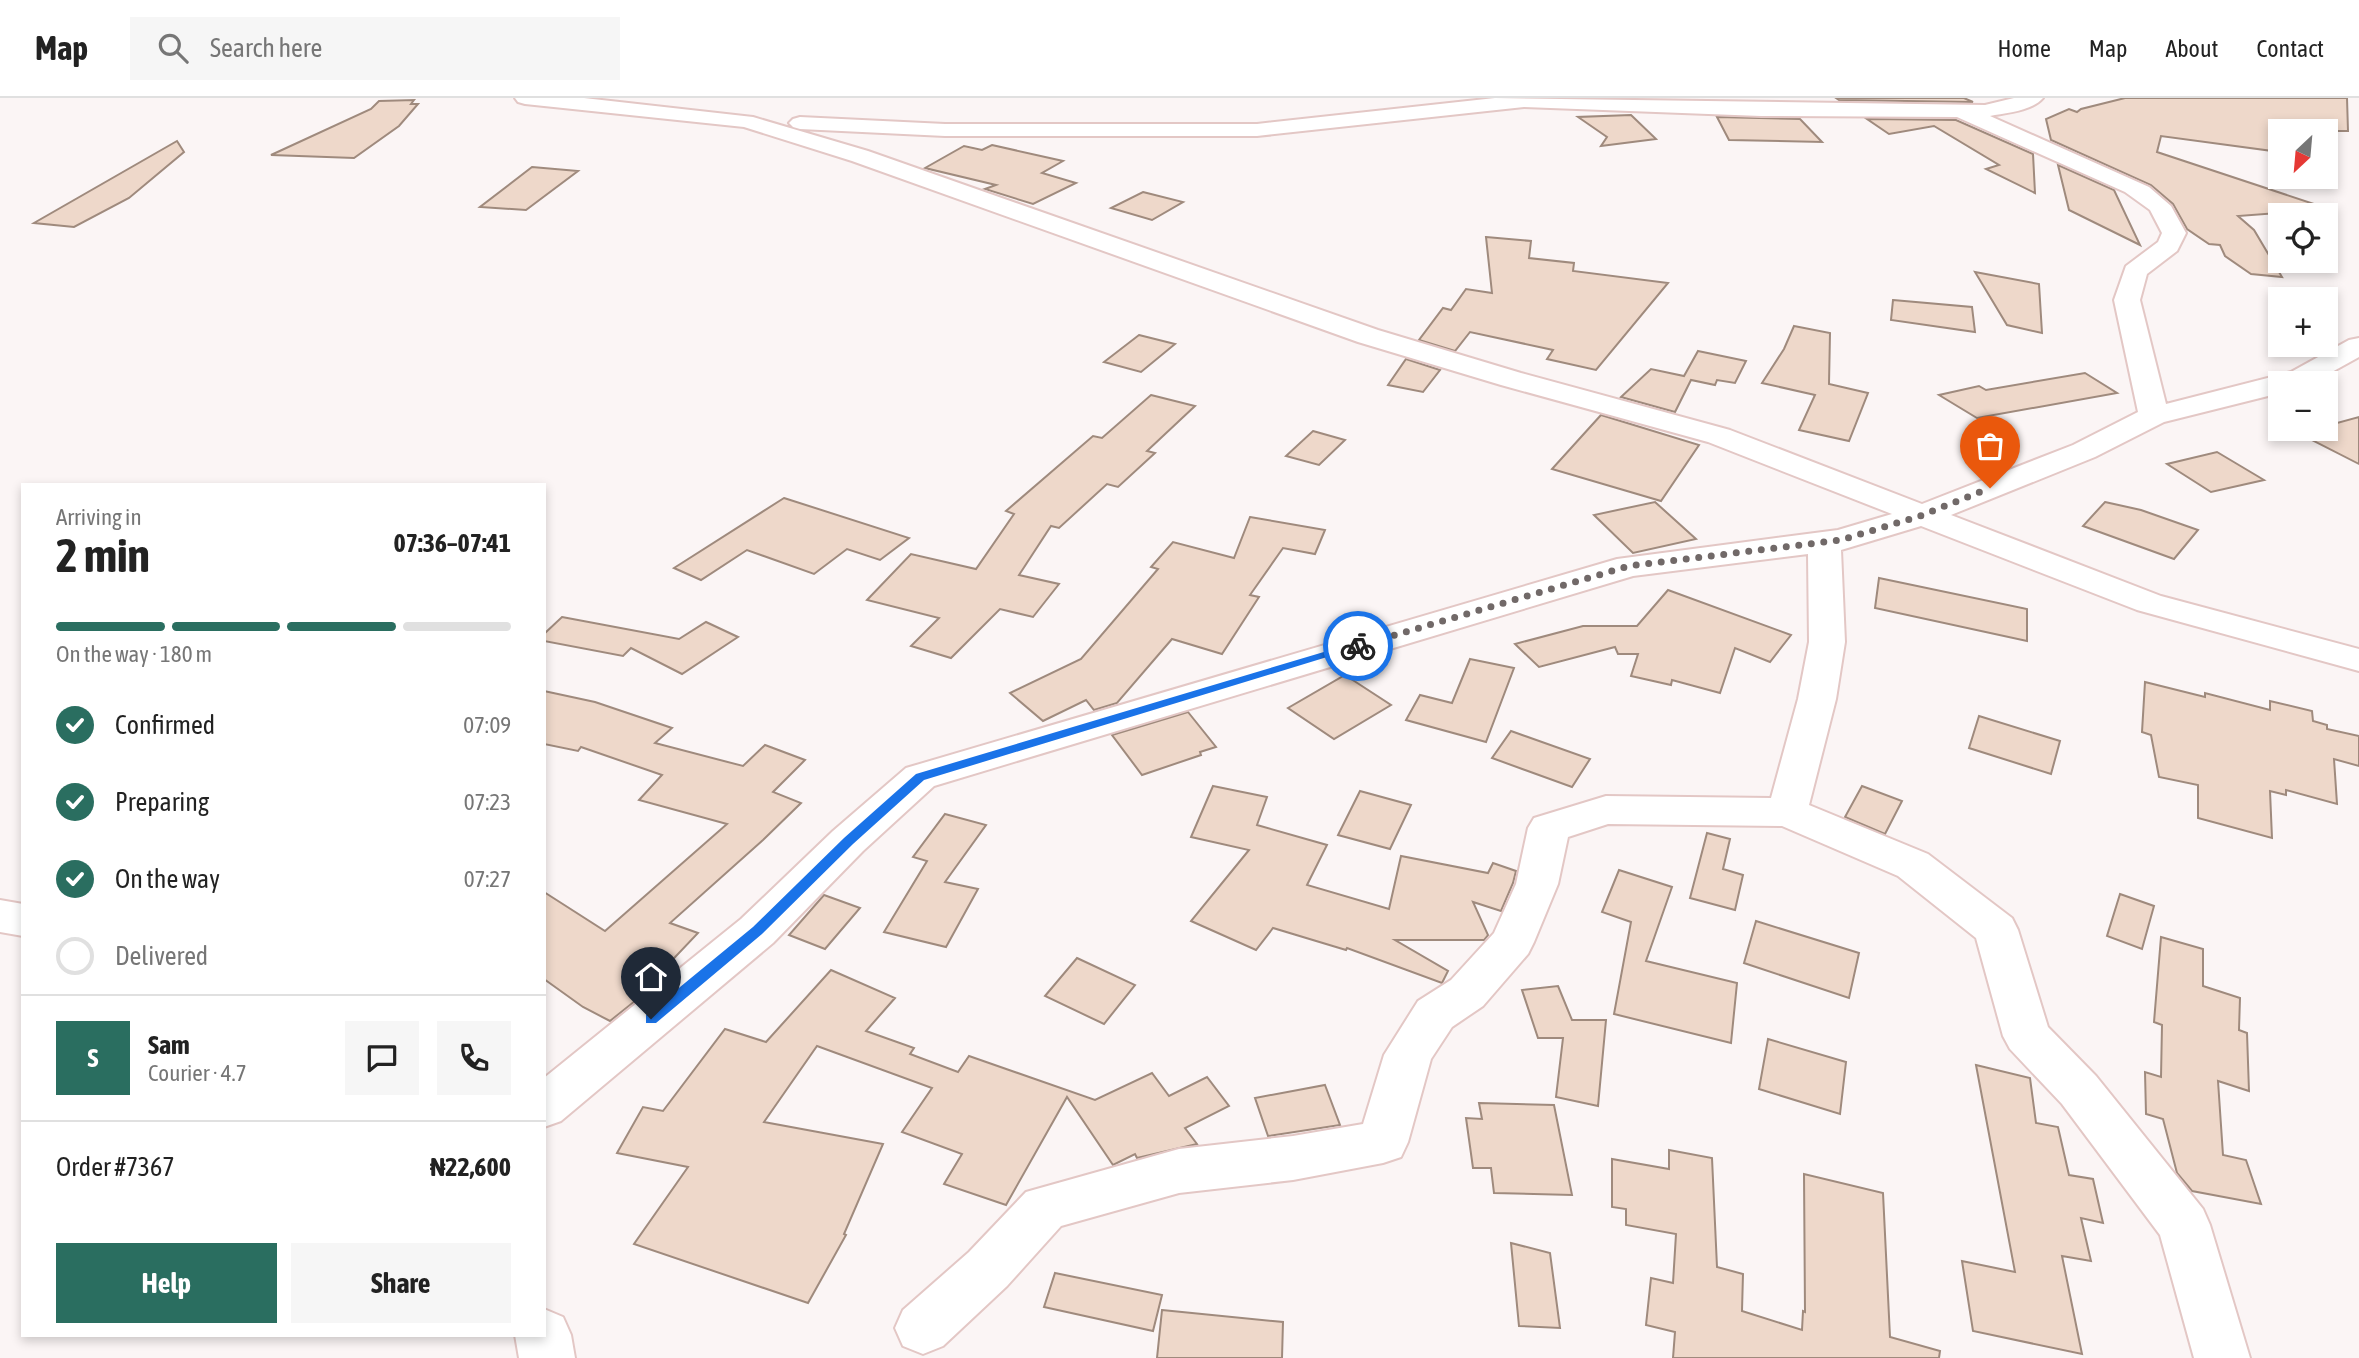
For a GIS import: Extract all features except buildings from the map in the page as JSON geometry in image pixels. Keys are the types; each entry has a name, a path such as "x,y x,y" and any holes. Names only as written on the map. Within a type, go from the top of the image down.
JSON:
{"street":[{"path":"526,98 746,121 945,130 1142,132 1257,130 1524,101 1761,110 1985,111 2033,98"},
{"path":"1960,111 2133,187 2157,201 2169,218 2174,233 2168,246 2135,271 2127,300 2154,416"},
{"path":"746,121 860,156 1368,336 1511,379 1719,436 2149,603 2359,660"},
{"path":"2314,371 2359,346"},
{"path":"546,1105 757,931 848,841 920,777 1629,566 1841,540 1920,516 2084,451 2154,416 2268,387"},
{"path":"1787,812 1817,699 1827,642 1824,542"},
{"path":"923,1328 988,1269 1044,1208 1180,1171 1293,1158 1384,1142 1408,1055 1435,1014 1467,993 1512,942 1537,884 1549,828 1606,810 1787,812 1913,865 1996,930 2027,1036 2079,1090 2184,1225 2222,1358"},
{"path":"0,916 21,920"},
{"path":"543,1337 547,1358"}],"way so far":[{"path":"1358,646 1629,566 1841,540 1920,516 1990,488"}],"route":[{"path":"651,1019 757,931 848,841 920,777 1358,646"}]}
